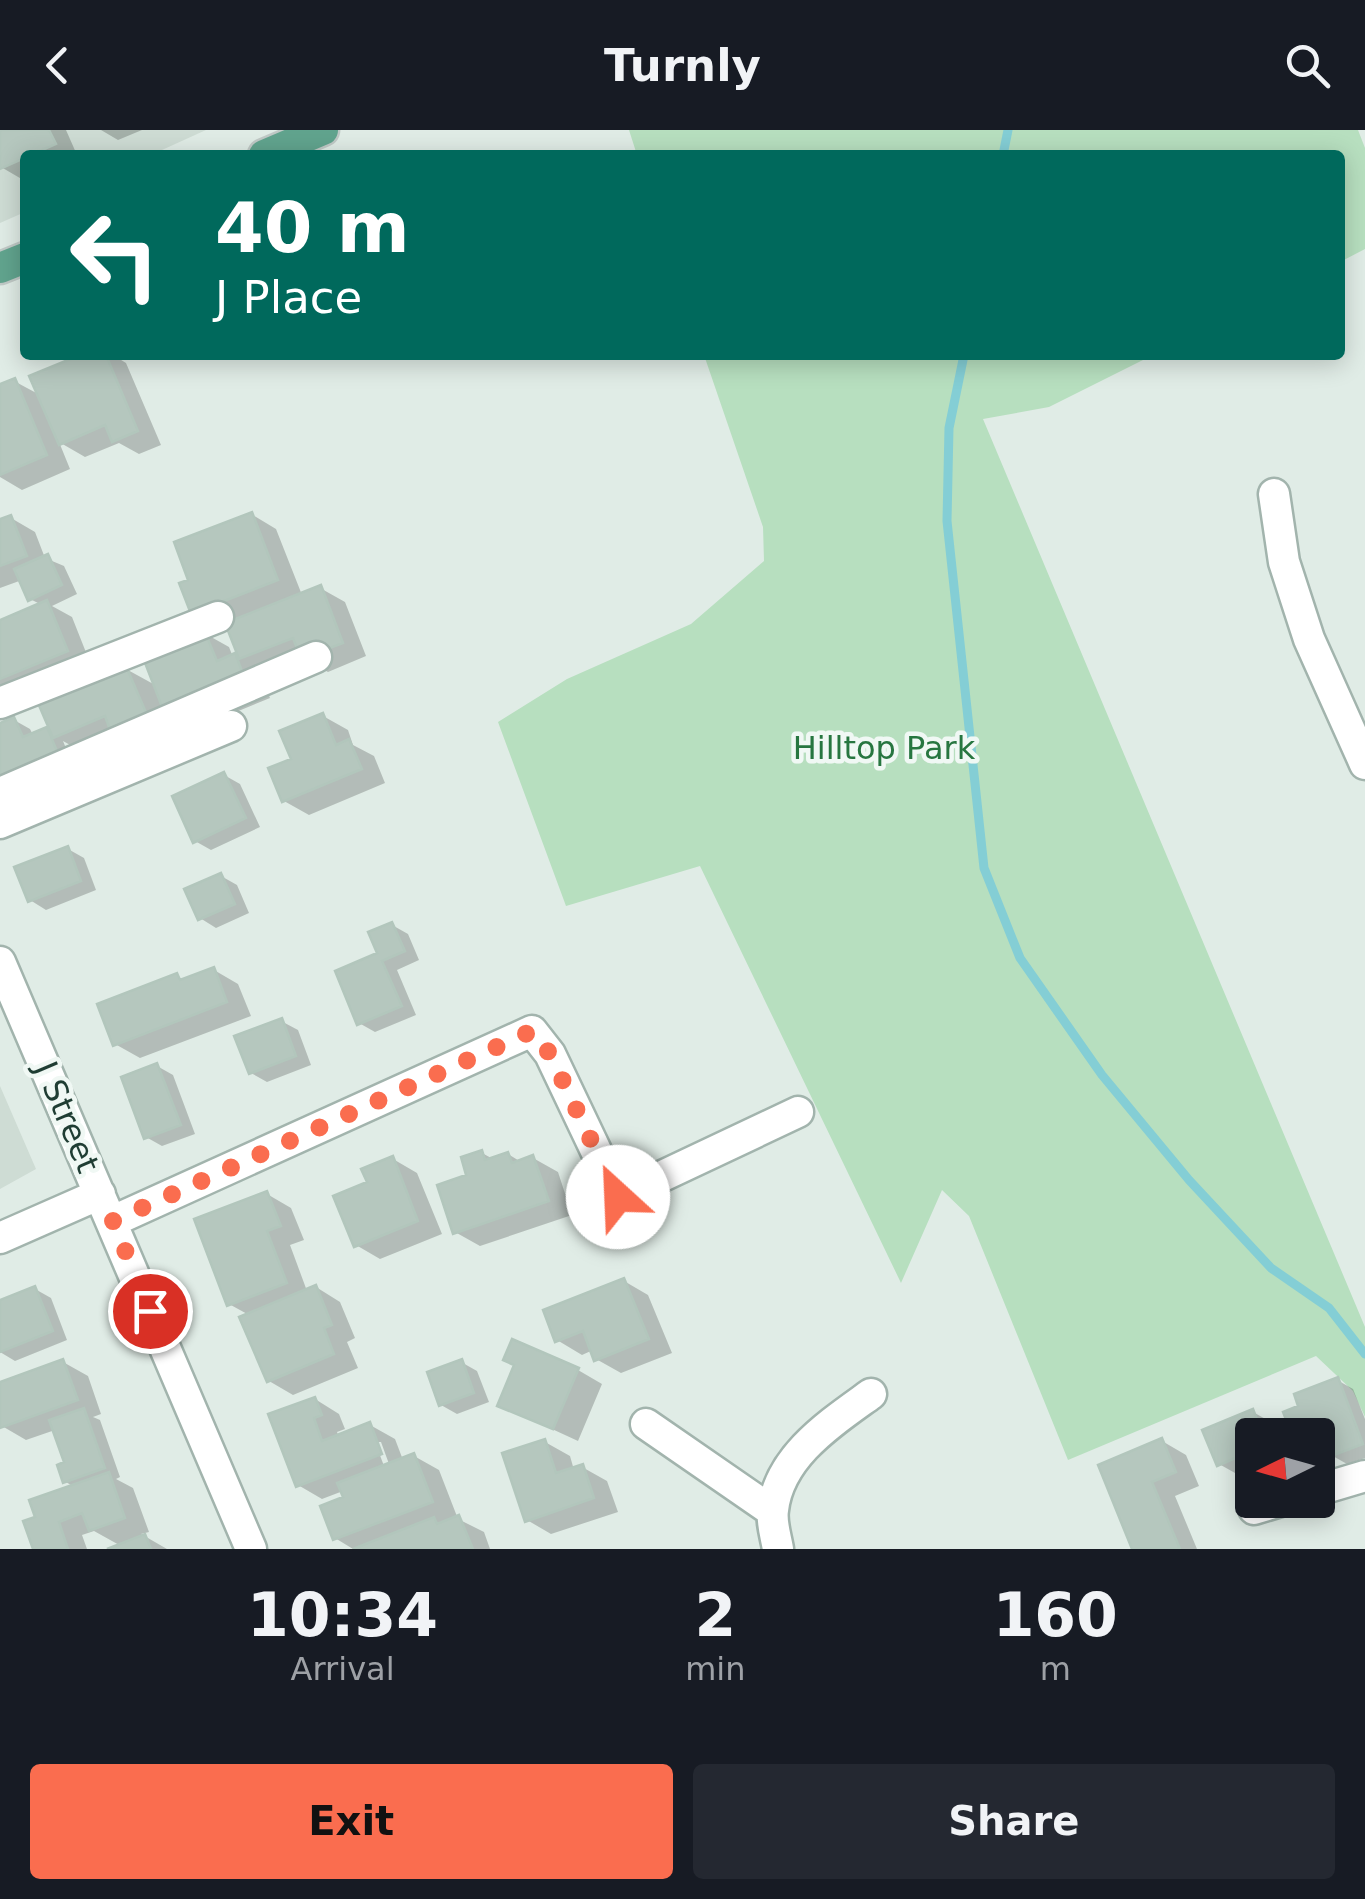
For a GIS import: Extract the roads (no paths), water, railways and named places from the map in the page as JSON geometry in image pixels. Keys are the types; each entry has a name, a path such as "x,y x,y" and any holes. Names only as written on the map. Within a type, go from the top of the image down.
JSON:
{"main road":[{"path":"276,150 323,130"}],"street":[{"path":"1274,494 1284,562 1309,638 1365,764"},
{"path":"0,702 218,616"},
{"path":"0,793 316,657"},
{"path":"0,822 231,726"},
{"name":"J Street","path":"0,962 251,1549"},
{"path":"0,1238 106,1208 532,1031 550,1054 618,1197 798,1112"},
{"path":"778,1549 772,1511 786,1472 814,1436 870,1394"},
{"path":"646,1424 772,1511"},
{"path":"1335,1485 1365,1476"}],"waterway":[{"path":"1004,150 1008,130"},
{"path":"963,360 949,428 947,521 984,868 1020,958 1102,1075 1189,1180 1271,1268 1329,1308 1365,1354"}],"park label":[{"name":"Hilltop Park","path":"884,748"}]}
